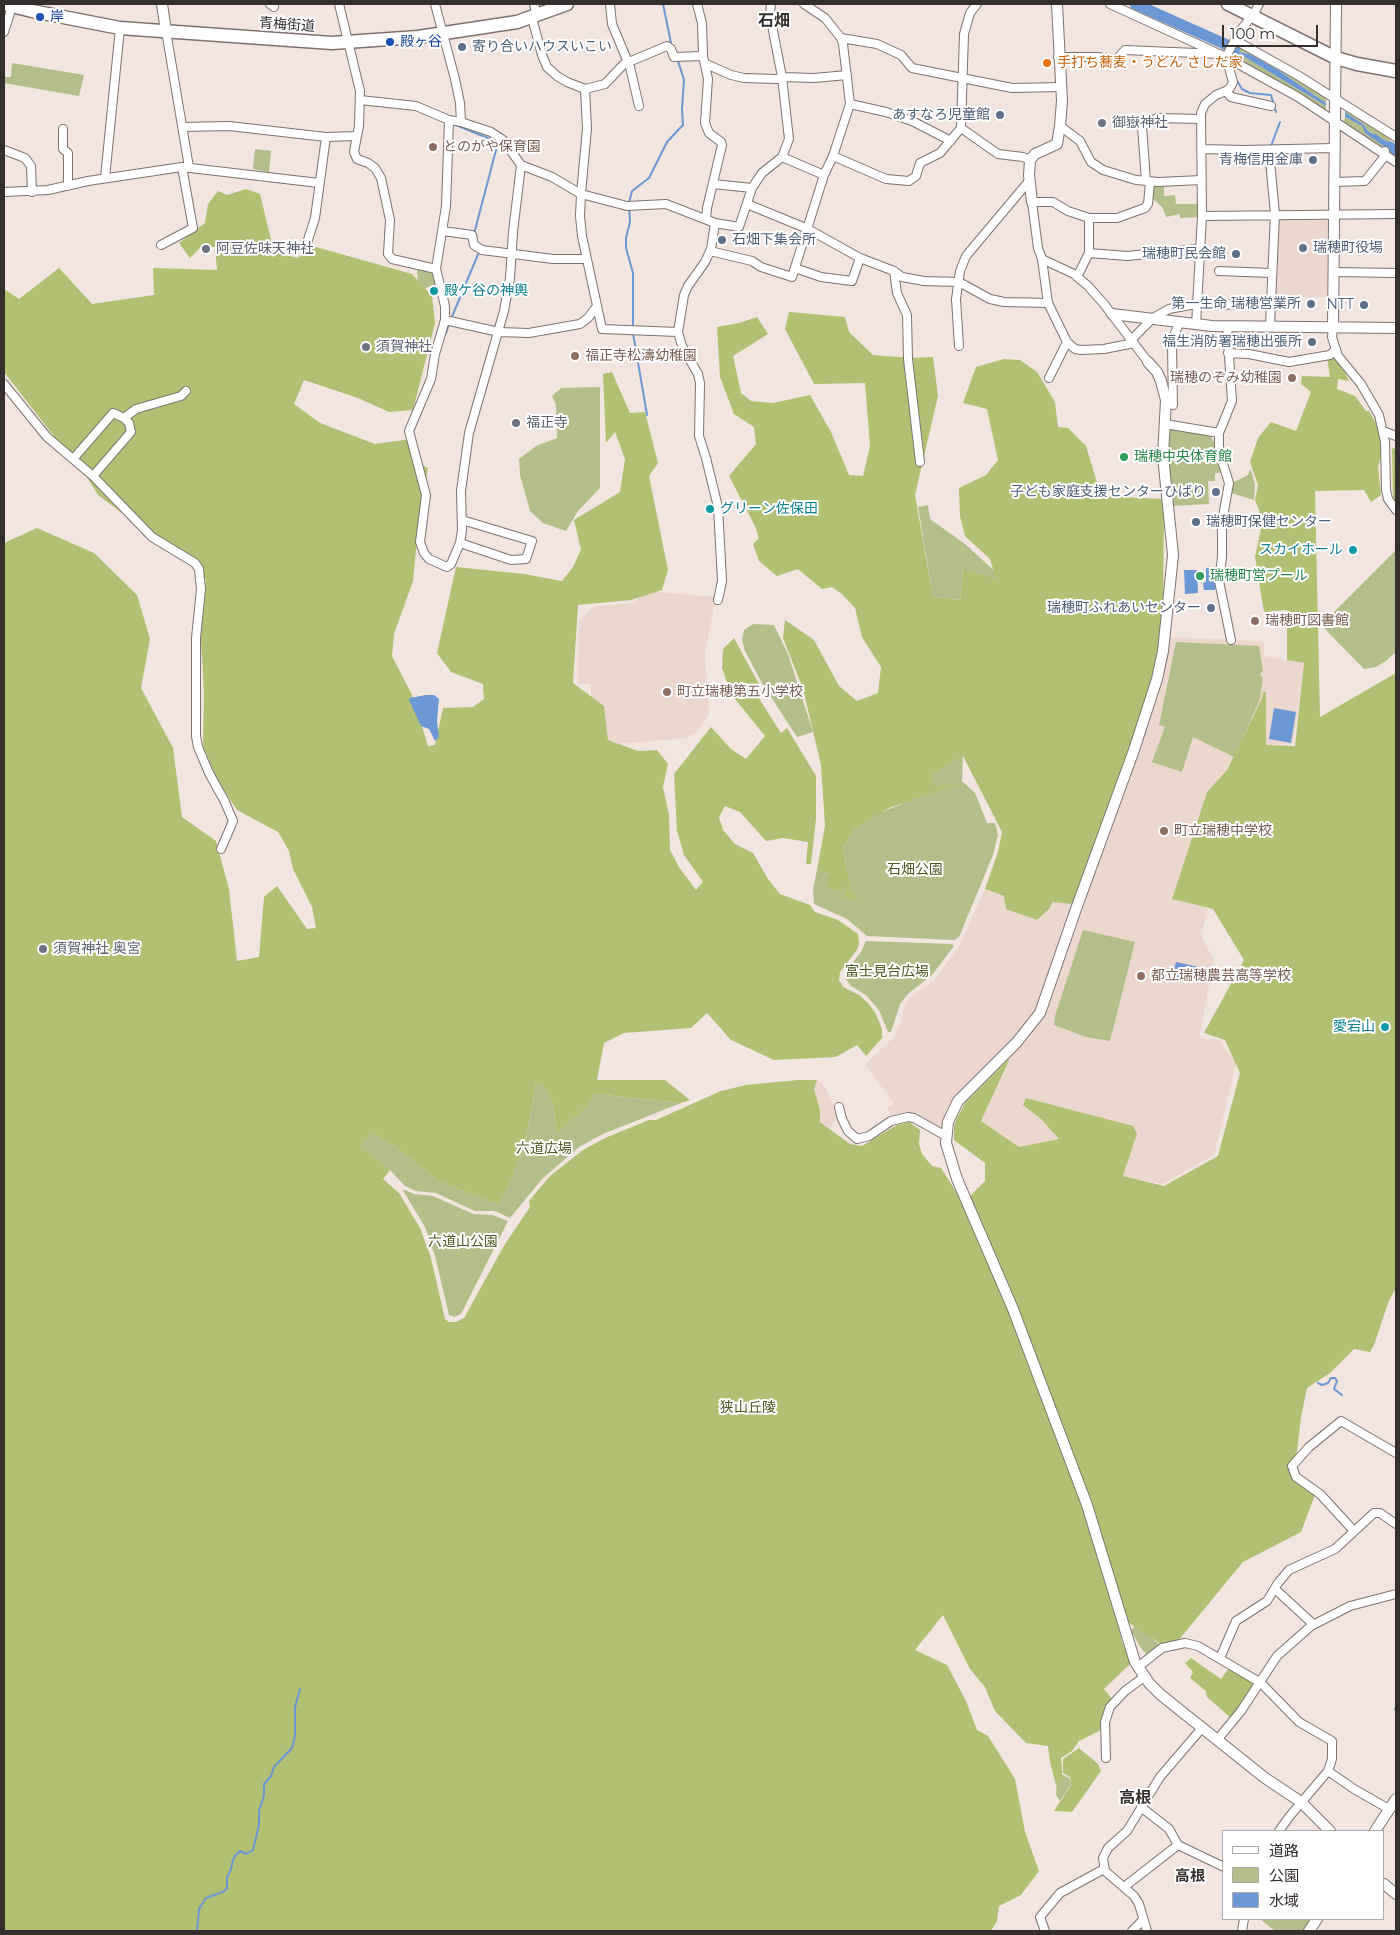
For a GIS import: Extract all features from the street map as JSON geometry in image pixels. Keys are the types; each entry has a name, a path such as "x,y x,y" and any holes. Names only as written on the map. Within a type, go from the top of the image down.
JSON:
{"main road":[{"name":"青梅街道","path":"8,5 120,28 328,43 442,33 517,22 534,12 565,4"},
{"path":"1228,4 1255,9 1336,58 1396,71"}],"street":[{"path":"161,245 193,228 183,126 162,4"},
{"path":"339,4 356,71 360,100 354,152 357,159 375,168 381,178 390,220 388,254 392,259 436,269"},
{"path":"435,4 458,91 461,122"},
{"path":"610,4 612,24 630,67 639,106"},
{"path":"697,4 702,23 708,79 705,123 709,133 721,142 722,145 706,219"},
{"path":"360,100 416,106 448,120 461,122 496,135 512,151 521,165 552,177 580,194 630,207 666,204 715,223 738,227 752,188 762,173 782,156 789,139 782,77 771,23 771,4"},
{"path":"710,251 752,261 761,267 792,277 824,175 833,156 850,104 841,38 825,18 804,4"},
{"path":"833,156 886,179 909,181 916,176 920,163 940,153 961,128 964,34 970,13 977,4"},
{"path":"1057,4 1058,57 1061,87 1060,126 1057,144 1035,154 1030,160 1029,181 1048,303 1067,342 1081,350 1104,349 1132,342 1153,318 1169,308 1196,304 1260,305 1270,303"},
{"path":"1110,4 1224,55 1336,120 1396,162"},
{"path":"1336,4 1335,214 1332,337 1335,350 1379,415 1385,442 1386,490 1388,498 1396,510"},
{"path":"4,32 8,5"},
{"path":"1224,55 1255,9"},
{"path":"534,12 542,55 547,67 567,82 585,88 606,84 627,62 668,46 674,57 705,60 739,77 777,79 782,77 814,78 847,75"},
{"path":"105,178 120,28"},
{"path":"841,38 877,44 901,55 912,68 1012,88 1061,87"},
{"path":"1235,41 1282,66 1396,137"},
{"path":"1058,57 1098,57 1116,60 1125,50 1224,55"},
{"path":"1196,325 1202,216 1200,119 1205,104 1216,94 1226,91 1233,82 1224,55"},
{"path":"585,88 586,141 580,194 582,236 602,329 678,332"},
{"path":"1226,91 1231,97 1271,106"},
{"path":"850,104 886,112 912,121 951,141"},
{"path":"1032,202 1053,202 1068,211 1089,218 1117,218 1145,208 1148,204 1148,181 1142,126 1157,118 1200,119"},
{"path":"448,120 446,206 436,269 445,306 445,320 435,354 431,379 410,431 426,495 420,542 428,559 447,567 452,564 460,543 462,520 461,491 469,432 499,332 507,295 521,165"},
{"path":"183,126 228,126 326,137 357,136"},
{"path":"1060,126 1080,141 1090,159 1100,168 1129,179 1148,181 1201,180"},
{"path":"961,128 998,154 1023,157 1030,160"},
{"path":"63,129 63,149 68,153 68,186"},
{"path":"305,249 315,218 326,137"},
{"path":"1201,149 1269,150 1335,148"},
{"path":"4,150 25,158 31,166 32,192"},
{"path":"1269,150 1275,214 1270,326"},
{"path":"1335,182 1365,181 1385,156 1385,153"},
{"path":"782,156 824,175"},
{"path":"4,192 32,192 105,178 186,167 319,183"},
{"path":"960,346 956,299 960,271 966,256 1029,181"},
{"path":"713,184 752,188"},
{"path":"747,204 808,230 860,258 894,271 902,277 924,281 959,282 990,299 1004,302 1048,303"},
{"path":"1202,216 1396,214"},
{"path":"1077,277 1089,252 1089,218"},
{"path":"715,223 710,251 705,262 688,286 680,312 678,332 682,346 698,374 700,383 699,436 718,507 722,581 718,600"},
{"path":"443,231 472,235 474,245 482,250 554,259 587,259"},
{"path":"1089,252 1128,256 1199,249"},
{"path":"795,268 821,277 852,281 860,258"},
{"path":"1042,259 1068,271 1095,293 1157,372 1165,390 1163,456 1173,554 1163,651 1155,686 1040,1013 1017,1042 958,1101 950,1116 946,1136 947,1147 957,1179 1013,1309 1087,1505 1130,1648 1138,1668 1161,1695 1265,1778 1301,1802 1329,1830"},
{"path":"894,271 897,293 907,315 908,360 920,462"},
{"path":"1219,271 1272,273"},
{"path":"1334,272 1396,273"},
{"path":"445,320 499,332 529,333 580,324 588,318 597,306"},
{"path":"1112,314 1196,325 1396,328"},
{"path":"1172,405 1174,395 1172,345 1180,322"},
{"path":"1227,326 1232,401 1219,433 1219,451 1229,483 1222,522 1222,557 1219,584 1231,640"},
{"path":"1050,378 1067,342"},
{"path":"1228,353 1249,354 1289,362 1330,354 1335,350"},
{"path":"4,384 47,437 94,476 152,537 195,563 198,569 200,589 196,638 196,736 209,773 233,821 221,849"},
{"path":"124,418 136,409 181,396 186,391"},
{"path":"74,458 113,413 124,418 129,423 131,432 94,476"},
{"path":"1165,424 1219,433"},
{"path":"1383,431 1396,436"},
{"path":"460,543 512,560 526,559 532,541 462,520"},
{"path":"839,1107 842,1120 848,1131 857,1139 869,1136 891,1121 908,1117 914,1118 946,1136"},
{"path":"1354,1531 1320,1494 1296,1477 1292,1466 1309,1447 1341,1421 1396,1453"},
{"path":"1220,1658 1236,1621 1267,1601 1289,1570 1335,1549 1374,1513 1380,1513 1394,1522 1396,1512"},
{"path":"1275,1589 1313,1624"},
{"path":"1217,1740 1241,1712 1277,1656 1313,1624 1350,1606 1396,1594"},
{"path":"1138,1668 1162,1648 1185,1643 1198,1646 1261,1683 1299,1722 1332,1741 1332,1759 1328,1771 1280,1830"},
{"path":"1106,1758 1105,1722 1110,1707 1125,1691 1144,1677"},
{"path":"1147,1931 1142,1921 1139,1904 1124,1887 1109,1876 1104,1869 1103,1858 1105,1853 1127,1831 1160,1777 1202,1728"},
{"path":"1328,1771 1354,1789 1389,1809"},
{"path":"1376,1830 1396,1799"},
{"path":"1141,1807 1169,1829 1178,1845 1222,1866"},
{"path":"1124,1887 1178,1845"},
{"path":"1045,1931 1040,1918 1060,1893 1104,1869"},
{"path":"1385,1885 1396,1894"},
{"path":"1309,1931 1316,1920"},
{"path":"1132,1931 1142,1921"}],"shaded area":[{"name":"瑞穂町役場","path":"1281,217 1328,217 1327,297 1276,297 1278,220"},
{"path":"644,591 718,597 714,607 705,654 709,714 695,733 687,738 620,744 608,740 604,706 591,700 591,684 578,684 579,620 595,606 634,603"},
{"path":"1167,637 1264,641 1264,656 1304,663 1293,744 1266,745 1266,692 1264,692 1263,698 1227,770 1207,792 1172,898 1208,909 1201,936 1214,960 1199,1038 1220,1040 1229,1055 1238,1057 1214,1155 1163,1184 1123,1176 1137,1134 1024,1106 1041,1119 1059,1139 1019,1147 981,1121 1010,1058 1033,1034 1024,1030 947,1113 942,1130 912,1115 893,1118 887,1108 894,1104 865,1064 894,1037 899,1028 904,1008 911,997 936,978 960,945 985,889 1004,896 1073,904 1037,1008 1029,1025 1036,1029 1043,1018 1084,906"},
{"path":"817,1080 823,1084 834,1106 837,1117 830,1129 820,1122 820,1110 814,1089"}],"green space":[{"path":"1241,47 1326,96 1326,103 1275,68 1249,54 1238,52"},
{"path":"1239,56 1243,56 1326,106 1326,110 1238,59"},
{"path":"12,63 84,75 79,96 4,83 4,77 11,77"},
{"path":"1346,108 1391,139 1389,142 1368,131 1363,124 1345,112"},
{"path":"1345,117 1362,126 1366,133 1385,147 1383,149 1344,122"},
{"path":"255,149 271,151 269,172 253,169"},
{"path":"1153,184 1164,184 1164,196 1175,195 1176,204 1200,204 1200,217 1180,218 1180,214 1166,217 1163,208 1151,197"},
{"name":"狭山丘陵","path":"246,189 260,194 274,252 297,258 316,247 412,274 432,296 435,323 413,410 389,412 358,398 304,380 294,404 320,423 375,444 411,439 416,462 428,468 418,531 413,581 394,634 392,656 413,697 428,746 435,745 443,708 473,707 484,699 483,684 451,672 437,653 456,567 524,574 562,581 573,567 581,550 574,520 620,492 625,459 615,432 606,443 603,374 612,372 630,413 645,412 658,463 649,476 668,570 662,590 631,600 578,605 573,683 604,706 608,740 638,751 657,750 668,764 663,787 669,815 670,850 679,867 696,890 703,882 684,855 677,831 674,774 711,727 731,749 746,759 765,736 731,694 722,668 723,649 734,638 759,684 753,689 781,733 787,728 816,776 816,819 811,864 806,864 808,842 783,838 766,841 740,812 725,806 719,817 723,830 735,844 753,853 768,879 780,894 810,905 815,912 838,920 858,934 859,944 857,950 840,972 839,980 843,987 859,995 868,1003 876,1014 882,1029 882,1038 866,1056 857,1045 836,1057 774,1060 731,1040 707,1013 691,1028 624,1033 604,1043 597,1080 665,1080 690,1100 681,1103 595,1094 582,1112 556,1131 553,1104 544,1086 536,1083 527,1134 512,1179 499,1205 440,1182 393,1145 374,1134 360,1145 390,1170 383,1179 399,1193 420,1228 431,1258 445,1319 449,1322 456,1322 464,1318 505,1244 530,1207 529,1201 550,1176 583,1150 605,1138 649,1120 656,1120 721,1091 746,1085 817,1080 814,1089 820,1110 820,1122 850,1144 862,1146 897,1125 909,1122 920,1130 919,1144 922,1154 932,1166 941,1168 960,1198 971,1195 985,1181 985,1163 954,1140 954,1126 965,1103 1010,1058 981,1121 1019,1147 1059,1139 1041,1119 1023,1105 1026,1098 1133,1126 1137,1134 1123,1176 1164,1186 1218,1156 1240,1073 1225,1040 1204,1033 1244,960 1213,909 1172,899 1207,792 1227,770 1262,698 1263,692 1266,692 1266,745 1295,746 1304,663 1287,660 1287,610 1264,612 1255,557 1263,520 1255,500 1258,485 1250,462 1258,438 1271,422 1296,431 1311,392 1301,384 1302,376 1330,377 1327,357 1339,360 1349,381 1338,379 1337,389 1355,396 1366,411 1369,411 1385,439 1378,467 1381,495 1371,502 1364,490 1315,491 1320,717 1396,673 1396,1288 1388,1303 1370,1352 1354,1349 1330,1373 1307,1388 1297,1451 1290,1473 1315,1495 1301,1532 1243,1562 1177,1642 1162,1645 1129,1623 1126,1613 1115,1613 1122,1642 1131,1663 1104,1689 1114,1701 1105,1728 1079,1741 1072,1751 1061,1758 1063,1780 1056,1785 1048,1746 1026,1743 995,1711 985,1687 970,1669 943,1615 915,1650 947,1665 966,1701 977,1730 988,1736 1015,1779 1025,1832 1039,1871 1021,1895 999,1906 997,1921 991,1931 4,1931 4,543 37,528 94,553 137,595 150,639 141,688 173,748 182,817 216,841 229,889 237,961 259,957 264,897 277,886 307,929 316,928 312,907 293,869 289,851 278,832 237,810 217,779 203,745 204,693 201,638 206,579 177,554 98,495 79,464 60,444 4,372 4,289 19,299 59,268 92,304 154,295 153,268 217,270 215,247 201,247 190,258 179,243 205,223 208,204 218,191 227,195"},
{"path":"417,268 433,272 436,285 422,289 418,284"},
{"path":"789,312 845,317 849,332 873,355 910,358 933,357 938,396 915,495 933,597 960,600 963,569 996,579 990,559 965,536 960,516 959,488 986,475 998,460 987,409 963,403 976,367 1004,359 1020,360 1037,372 1055,402 1058,427 1068,428 1086,446 1101,496 1164,499 1163,613 1158,650 1148,698 1073,904 1052,902 1050,908 1037,920 1006,909 1004,896 985,889 998,852 1002,832 963,756 932,774 935,787 961,783 889,808 855,828 843,848 847,873 854,895 858,895 857,900 844,897 846,887 843,886 842,892 827,888 830,874 817,870 825,826 821,765 803,689 783,638 785,620 814,640 839,686 857,701 878,693 881,667 862,637 855,608 842,594 832,587 822,589 798,569 777,576 759,561 753,544 759,538 755,526 729,476 756,444 754,427 734,414 720,377 717,327 757,317 768,334 733,356 741,393 751,401 773,403 810,395 831,432 849,475 863,476 870,446 865,383 814,384 785,329"},
{"path":"600,387 600,488 578,511 566,531 543,523 530,511 520,475 519,459 536,446 557,438 556,405 552,396 561,388"},
{"path":"1167,428 1210,435 1215,444 1214,453 1221,473 1215,473 1215,481 1208,481 1209,504 1170,506 1165,456"},
{"path":"1392,448 1396,449 1396,502 1393,499"},
{"path":"1250,470 1255,485 1254,500 1231,493 1232,483 1248,475"},
{"path":"928,505 930,519 965,544 999,575 996,580 963,569 960,600 933,597 918,507"},
{"path":"1396,550 1396,652 1376,667 1364,669 1321,625"},
{"path":"753,624 774,625 788,654 813,732 797,737 762,683 745,651 742,640 744,630"},
{"path":"1176,642 1259,646 1263,672 1261,672 1260,676 1263,677 1260,699 1234,757 1193,737 1182,772 1152,762 1165,727 1159,725"},
{"name":"石畑公園","path":"963,756 962,781 975,793 987,823 995,823 998,835 993,855 959,937 954,940 867,936 847,919 814,904 813,889 817,870 830,874 847,873 843,848 855,828 874,815 902,804 932,780 931,774"},
{"path":"1083,930 1135,942 1110,1041 1086,1037 1054,1025 1055,1016"},
{"name":"富士見台広場","path":"866,941 952,944 954,946 932,975 909,993 900,1004 891,1032 888,1032 879,1010 866,995 851,986 845,978 850,966 861,952"},
{"name":"六道広場","path":"536,1083 544,1085 553,1104 556,1131 582,1112 595,1094 681,1103 603,1134 579,1147 542,1179 510,1218 495,1211 475,1211 436,1193 416,1191 405,1186 390,1170 359,1145 374,1134 393,1145 440,1182 499,1205 512,1179 527,1134"},
{"name":"六道山公園","path":"402,1189 414,1194 433,1196 473,1214 492,1215 508,1221 459,1315 454,1317 449,1315 435,1256 425,1227"},
{"path":"1136,1625 1161,1646 1148,1656 1131,1631"},
{"path":"1191,1658 1221,1679 1229,1668 1257,1684 1231,1718 1207,1697 1206,1691 1190,1678 1193,1672 1185,1663"},
{"path":"1079,1748 1098,1764 1101,1771 1072,1812 1054,1811 1071,1785 1070,1777 1063,1773 1063,1759"},
{"path":"1059,1773 1069,1778 1071,1784 1060,1801 1056,1795 1057,1776"},
{"path":"1261,1920 1310,1920 1303,1931 1275,1931"}],"water":[{"path":"1237,44 1241,47 1239,52 1249,54 1275,68 1326,103 1326,106 1243,56 1239,56 1238,59 1230,56"},
{"path":"1345,112 1363,124 1368,131 1389,142 1385,147 1365,133 1362,126 1345,117"},
{"path":"1206,568 1211,568 1211,572 1215,572 1215,590 1204,590 1203,583 1206,582"},
{"path":"1184,570 1197,570 1198,593 1185,594"},
{"path":"434,695 439,699 437,721 439,737 435,741 429,729 421,726 409,700 410,698"},
{"path":"1274,708 1296,712 1291,743 1269,739"},
{"path":"1176,962 1199,967 1196,982 1172,976"}],"waterway":[{"path":"663,4 671,43"},
{"path":"1135,4 1227,45"},
{"path":"629,203 632,191 649,178 667,142 683,125 684,80 678,61"},
{"path":"1236,79 1242,89 1250,93 1271,95 1276,112"},
{"path":"1271,146 1280,122"},
{"path":"456,125 495,141 496,150 474,234"},
{"path":"1390,147 1396,151"},
{"path":"629,207 630,222 626,238 626,248 633,273 633,328"},
{"path":"451,319 479,252"},
{"path":"446,333 449,324"},
{"path":"633,333 647,415"},
{"path":"1318,1383 1322,1385 1328,1383 1331,1378 1335,1378 1337,1381 1334,1389 1342,1395"},
{"path":"197,1931 199,1909 206,1898 223,1892 227,1888 227,1877 234,1857 240,1851 246,1854 253,1850 259,1825 259,1810 264,1796 264,1784 271,1776 274,1767 292,1748 295,1736 295,1707 300,1689"},
{"path":"1396,1707 1396,1711"}],"place":[{"name":"岸","path":"40,17"},
{"name":"殿ヶ谷","path":"390,42"},
{"name":"寄り合いハウスいこい","path":"462,47"},
{"name":"手打ち蕎麦・うどん さしだ家","path":"1047,63"},
{"name":"あすなろ児童館","path":"1000,115"},
{"name":"御嶽神社","path":"1102,123"},
{"name":"とのがや保育園","path":"433,147"},
{"name":"青梅信用金庫","path":"1313,160"},
{"name":"石畑下集会所","path":"722,240"},
{"name":"瑞穂町役場","path":"1303,248"},
{"name":"阿豆佐味天神社","path":"206,249"},
{"name":"瑞穂町民会館","path":"1236,254"},
{"name":"殿ケ谷の神輿","path":"434,291"},
{"name":"第一生命 瑞穂営業所","path":"1311,304"},
{"name":"NTT","path":"1364,305"},
{"name":"福生消防署瑞穂出張所","path":"1312,342"},
{"name":"須賀神社","path":"366,347"},
{"name":"福正寺松濤幼稚園","path":"575,356"},
{"name":"瑞穂のぞみ幼稚園","path":"1292,378"},
{"name":"福正寺","path":"516,423"},
{"name":"瑞穂中央体育館","path":"1124,457"},
{"name":"子ども家庭支援センターひばり","path":"1216,492"},
{"name":"グリーン佐保田","path":"710,509"},
{"name":"瑞穂町保健センター","path":"1196,522"},
{"name":"スカイホール","path":"1353,550"},
{"name":"瑞穂町営プール","path":"1200,576"},
{"name":"瑞穂町ふれあいセンター","path":"1211,608"},
{"name":"瑞穂町図書館","path":"1255,621"},
{"name":"町立瑞穂第五小学校","path":"667,692"},
{"name":"町立瑞穂中学校","path":"1164,831"},
{"name":"須賀神社 奥宮","path":"43,949"},
{"name":"都立瑞穂農芸高等学校","path":"1141,976"},
{"name":"愛宕山","path":"1385,1027"}],"district":[{"name":"石畑","path":"774,21"},
{"name":"高根","path":"1135,1798"},
{"name":"高根","path":"1190,1877"}]}
